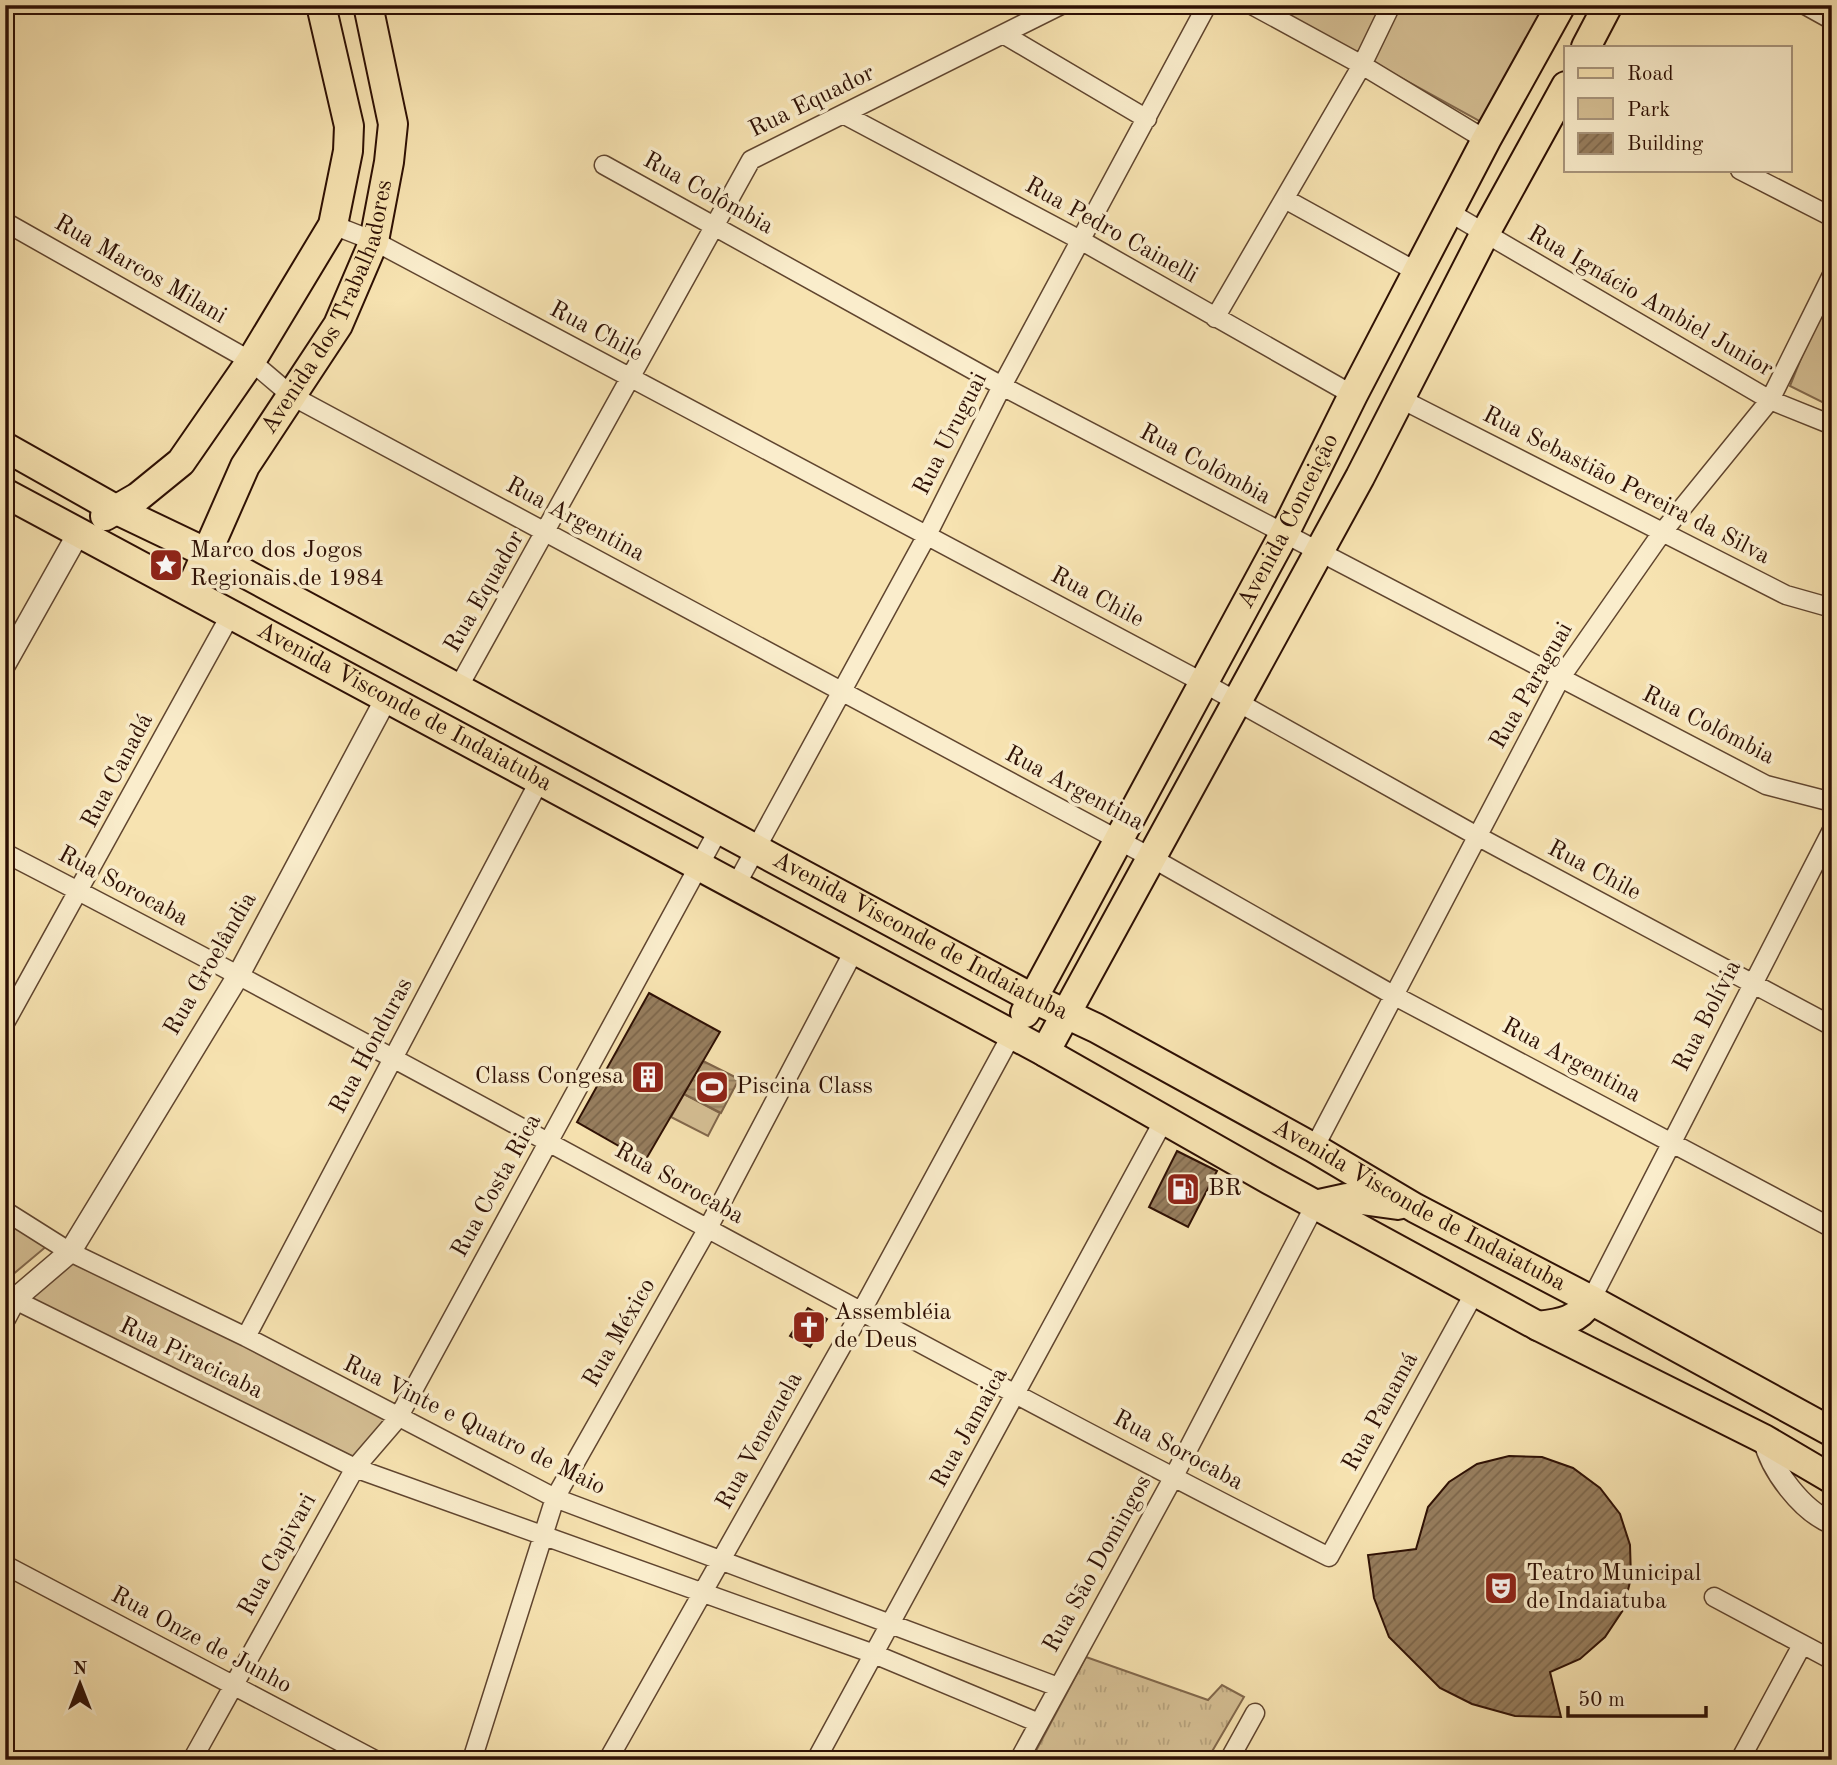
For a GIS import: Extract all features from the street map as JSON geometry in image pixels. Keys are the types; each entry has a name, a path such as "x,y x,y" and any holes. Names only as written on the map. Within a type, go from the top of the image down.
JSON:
{"main road":[{"name":"Avenida dos Trabalhadores","path":"78,534 138,497 181,462 251,361 333,225 348,151 349,126 321,5"},
{"name":"Avenida dos Trabalhadores","path":"190,591 245,466 338,325 374,241 389,162 393,124 389,94 368,5"},
{"name":"Avenida Conceição","path":"1012,1034 1034,999 1116,840 1284,534 1486,140 1561,5"},
{"path":"1587,46 1608,5"},
{"name":"Avenida Conceição","path":"1045,1052 1401,399 1484,235 1564,90"},
{"name":"Avenida Visconde de Indaiatuba","path":"5,447 115,509 207,553 1034,999 1067,1014 1314,1148 1415,1209 1591,1300 1832,1432"},
{"name":"Avenida Visconde de Indaiatuba","path":"5,493 541,778 1045,1052 1315,1205 1538,1326 1764,1439 1832,1479"},
{"path":"1315,1205 1347,1198 1415,1209"},
{"path":"1538,1326 1572,1320 1591,1300"}],"street":[{"name":"Rua Equador","path":"458,688 751,159 1061,5"},
{"name":"Rua Uruguai","path":"736,885 926,537 1002,386 1207,5"},
{"path":"1252,5 1362,65 1486,140"},
{"path":"1215,318 1362,65 1391,5"},
{"path":"1805,5 1832,20"},
{"path":"1003,34 1147,119"},
{"name":"Rua Pedro Cainelli","path":"843,114 1082,241 1353,395"},
{"name":"Rua Colômbia","path":"604,165 1002,386 1766,785 1832,803"},
{"path":"1744,172 1832,217"},
{"path":"1285,199 1419,273"},
{"name":"Rua Ignácio Ambiel Junior","path":"1449,212 1484,235 1770,400 1832,425"},
{"name":"Rua Marcos Milani","path":"5,222 251,361 292,396"},
{"name":"Rua Chile","path":"333,225 374,241 1202,682 1477,836 1832,1026"},
{"name":"Rua Paraguai","path":"1314,1148 1561,677 1661,534 1770,400 1832,275"},
{"name":"Rua Argentina","path":"292,396 1152,858 1392,995 1832,1228"},
{"name":"Rua Sebastião Pereira da Silva","path":"1401,399 1661,534 1786,595 1832,608"},
{"path":"5,664 78,534"},
{"name":"Rua Canadá","path":"5,1023 231,614"},
{"name":"Rua Groelândia","path":"10,1297 69,1252 238,976 387,697"},
{"name":"Rua Honduras","path":"246,1337 541,778"},
{"name":"Rua Costa Rica","path":"398,1418 719,829"},
{"name":"Rua Bolívia","path":"1591,1300 1832,831"},
{"name":"Rua Sorocaba","path":"5,853 550,1140 861,1312 1173,1478 1329,1557"},
{"name":"Rua México","path":"472,1760 555,1498 708,1228 855,949"},
{"name":"Rua Venezuela","path":"608,1760 861,1312 1012,1034"},
{"name":"Rua Jamaica","path":"816,1760 1164,1120"},
{"name":"Rua São Domingos","path":"1019,1760 1173,1478 1315,1205"},
{"name":"Rua Vinte e Quatro de Maio","path":"5,1211 69,1252 246,1337 555,1498 1058,1687"},
{"name":"Rua Panamá","path":"1329,1557 1476,1290"},
{"path":"5,1318 10,1297"},
{"name":"Rua Piracicaba","path":"10,1297 355,1468"},
{"name":"Rua Capivari","path":"192,1760 355,1468 398,1418"},
{"path":"1764,1439 1769,1460 1790,1488 1829,1517"},
{"path":"355,1468 874,1654 1039,1723"},
{"name":"Rua Onze de Junho","path":"5,1565 375,1760"},
{"path":"1714,1597 1832,1660"},
{"path":"1740,1760 1802,1645"},
{"path":"1229,1760 1255,1713"}],"green space":[{"path":"1269,5 1547,5 1481,122"},
{"path":"1832,299 1832,407 1790,386 1814,326"},
{"path":"684,1094 720,1113 708,1136 671,1117"},
{"path":"5,1211 54,1240 5,1281"},
{"path":"70,1252 398,1418 355,1468 15,1299"},
{"path":"1086,1657 1208,1700 1222,1685 1244,1697 1207,1760 1031,1760"}],"shaded area":[{"name":"Piscina Class","path":"703,1061 739,1079 721,1113 684,1094"}],"building":[{"name":"Class Congesa","path":"649,993 720,1032 645,1161 577,1122"},
{"name":"BR","path":"1177,1151 1217,1171 1188,1227 1149,1207"},
{"name":"Assembléia de Deus","path":"808,1308 827,1319 810,1347 790,1336"},
{"name":"Teatro Municipal de Indaiatuba","path":"1509,1456 1542,1457 1573,1468 1600,1488 1620,1514 1630,1545 1631,1578 1623,1610 1605,1637 1580,1659 1550,1672 1561,1717 1515,1716 1472,1704 1440,1688 1389,1637 1374,1598 1368,1555 1416,1549 1428,1507 1449,1482 1477,1464"}],"place":[{"name":"Marco dos Jogos Regionais de 1984","path":"166,565"},
{"name":"Class Congesa","path":"648,1077"},
{"name":"Piscina Class","path":"712,1087"},
{"name":"BR","path":"1183,1189"},
{"name":"Assembléia de Deus","path":"809,1327"},
{"name":"Teatro Municipal de Indaiatuba","path":"1501,1588"}]}
